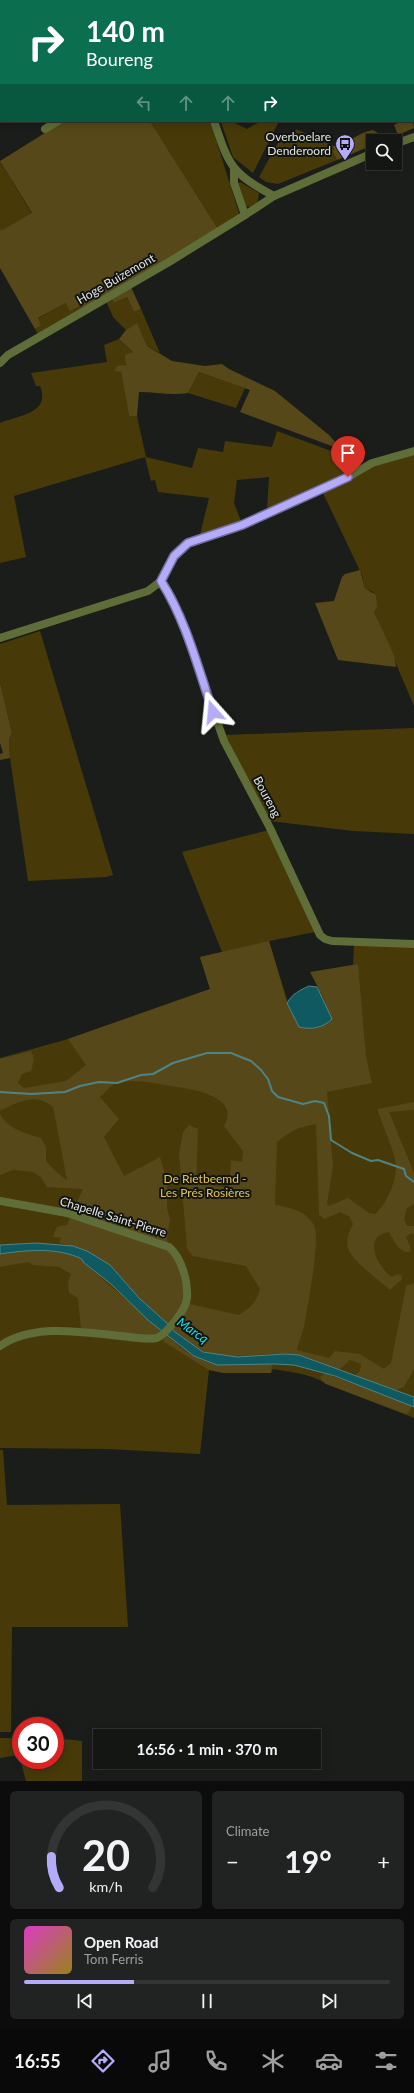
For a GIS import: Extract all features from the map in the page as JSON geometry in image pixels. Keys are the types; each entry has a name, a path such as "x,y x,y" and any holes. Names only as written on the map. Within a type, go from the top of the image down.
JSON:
{"street":[{"path":"45,129 56,122"},
{"path":"214,122 223,150 234,169 242,177 274,196"},
{"path":"402,141 414,136"},
{"name":"Hoge Buizemont","path":"0,363 8,355 169,262 274,196 366,156"},
{"path":"234,169 234,183 245,215"},
{"path":"0,638 148,592 161,581 174,556 188,543 242,525 348,477 372,462 414,451"},
{"name":"Boureng","path":"161,581 172,598 224,741 270,828 320,935 325,939 332,941 414,944"},
{"name":"Chapelle Saint-Pierre","path":"0,1201 67,1213 169,1247 177,1255 181,1264 187,1299 183,1310 160,1336 140,1338 81,1333 36,1333 14,1338 0,1346"}],"green space":[{"path":"62,122 151,122 218,229 84,309 81,305 70,311 66,303 38,318 41,326 35,329 0,268 0,229 2,230 32,213 0,161"},
{"path":"151,122 210,122 240,216 218,229"},
{"path":"221,122 233,122 247,129 259,122 278,122 253,173 233,157"},
{"path":"400,122 413,122 414,128 398,134 394,125"},
{"path":"296,129 334,146 333,152 337,160 278,184 266,182 259,177 279,141 285,144 291,132 294,133"},
{"path":"373,130 378,134 366,134 366,148 337,160 333,152 334,146 344,143"},
{"path":"0,161 32,214 2,230 0,229"},
{"path":"240,182 259,193 258,201 250,207 245,206 238,183"},
{"path":"131,287 141,309 134,312 127,297 114,303 111,298"},
{"path":"127,297 134,312 141,309 160,353 147,346 137,324 126,330 113,317 106,301 111,298 114,303"},
{"path":"66,303 81,305 84,309 38,334 35,329 41,326 37,319"},
{"path":"137,323 147,346 172,361 205,366 222,364 229,369 275,391 329,435 338,445 337,448 240,412 250,390 199,372 188,393 170,394 139,392 137,416 129,416 121,372 114,371 117,366 126,365 125,355 133,352 119,339 126,330"},
{"path":"119,339 133,352 121,372 129,416 137,416 146,457 192,468 198,448 223,452 225,441 272,447 277,431 353,459 357,462 351,472 267,509 269,477 237,480 234,503 241,521 200,535 209,498 158,492 155,480 151,481 145,457 14,496 26,557 0,563 0,423 31,412 37,408 41,402 42,395 40,386 36,386 31,373 107,362 104,345"},
{"path":"199,372 245,388 236,408 188,393"},
{"path":"414,455 414,706 374,612 373,592 365,588 362,575 322,491 370,467"},
{"path":"360,570 365,588 376,595 377,607 374,612 394,655 396,667 338,660 315,603 334,601 342,577 345,574"},
{"path":"40,631 113,875 106,877 28,881 10,758 9,739 12,733 0,682 0,644"},
{"path":"0,682 12,733 9,739 10,758 0,760 0,754 3,753 0,743"},
{"path":"414,728 414,834 353,831 270,821 225,735"},
{"name":"De Rietbeemd - Les Prés Rosières","path":"269,830 315,932 269,941 290,1009 358,964 353,965 354,944 414,946 414,1418 301,1374 273,1369 271,1373 224,1373 209,1370 200,1454 108,1449 0,1448 0,1058 68,1039 210,989 200,957 222,952 182,852"},
{"path":"269,941 287,1003 299,1027 317,1028 330,1022 324,999 310,972 358,964 366,1057 372,1083 327,1092 333,1166 327,1204 329,1206 348,1198 369,1213 375,1214 379,1210 387,1198 393,1184 396,1164 391,1145 377,1109 414,1102 414,1110 389,1112 414,1173 414,1204 407,1208 404,1219 407,1226 414,1226 414,1234 411,1233 406,1237 411,1249 410,1252 403,1251 395,1243 389,1232 376,1239 374,1245 377,1259 386,1272 392,1277 397,1274 401,1275 402,1279 390,1290 362,1266 349,1251 347,1240 353,1224 349,1216 340,1212 325,1219 319,1215 316,1124 295,1130 277,1142 275,1205 297,1210 302,1213 314,1225 316,1232 315,1258 310,1291 304,1327 297,1350 329,1358 335,1351 360,1354 384,1369 391,1363 406,1286 414,1283 414,1369 404,1387 397,1390 355,1376 360,1371 361,1364 350,1360 339,1370 295,1354 227,1356 214,1354 200,1350 171,1329 179,1323 190,1304 239,1315 247,1310 257,1298 260,1289 246,1266 192,1256 187,1248 179,1154 183,1132 189,1125 198,1129 196,1183 229,1188 231,1160 242,1162 243,1151 224,1126 228,1116 226,1107 220,1101 211,1096 179,1087 129,1081 114,1084 100,1097 119,1119 104,1137 124,1176 160,1157 167,1181 167,1208 170,1219 167,1239 170,1253 177,1262 183,1287 183,1300 180,1309 168,1324 139,1298 110,1265 73,1246 59,1243 61,1238 53,1237 57,1227 67,1225 83,1189 47,1187 41,1177 33,1172 13,1170 0,1175 0,1114 12,1127 41,1138 46,1147 46,1161 56,1172 67,1180 53,1107 47,1102 34,1099 13,1104 0,1111 0,1059 31,1051 34,1059 31,1071 22,1074 18,1083 24,1088 66,1081 86,1065 68,1039 210,989 200,957"},
{"path":"33,1249 68,1253 83,1259 83,1262 160,1329 159,1333 154,1336 81,1331 78,1298 69,1293 68,1282 71,1274 59,1267 33,1265 28,1262 0,1267 0,1254"},
{"path":"166,1334 179,1346 202,1360 226,1365 269,1364 272,1365 271,1373 224,1373 209,1370 164,1342 163,1336"},
{"path":"326,1374 412,1406 406,1414 326,1384 320,1378 322,1375"},
{"path":"0,1450 3,1450 7,1505 120,1504 128,1627 12,1627 11,1732 0,1732"},
{"path":"0,1738 12,1738 12,1756 0,1758"},
{"path":"64,1739 82,1741 82,1781 26,1781 23,1769 64,1769"}],"water":[{"path":"309,986 317,987 332,1019 317,1028 299,1027 287,1003 299,991"},
{"path":"36,1243 73,1246 87,1251 110,1265 139,1298 175,1332 203,1352 237,1357 285,1354 299,1355 414,1397 414,1407 335,1376 294,1365 217,1365 194,1356 149,1321 111,1284 83,1262 82,1259 72,1255 42,1250 0,1254 0,1245"}],"waterway":[{"path":"0,1092 31,1094 65,1092 80,1086 99,1082 117,1083 141,1075 153,1074 173,1063 207,1053 231,1053 251,1061 261,1070 268,1079 272,1091 278,1097 303,1104 315,1101 324,1103 329,1116 331,1140 352,1153 371,1161 378,1160 404,1169 406,1176 414,1182"}],"place":[{"name":"Overboelare Denderoord","path":"345,161"}],"route":[{"path":"213,712 191,647 172,598 161,581 169,563 180,549 188,543 199,538 242,525 291,501 348,477"}],"water label":[{"name":"Marcq","path":"193,1330"}]}
